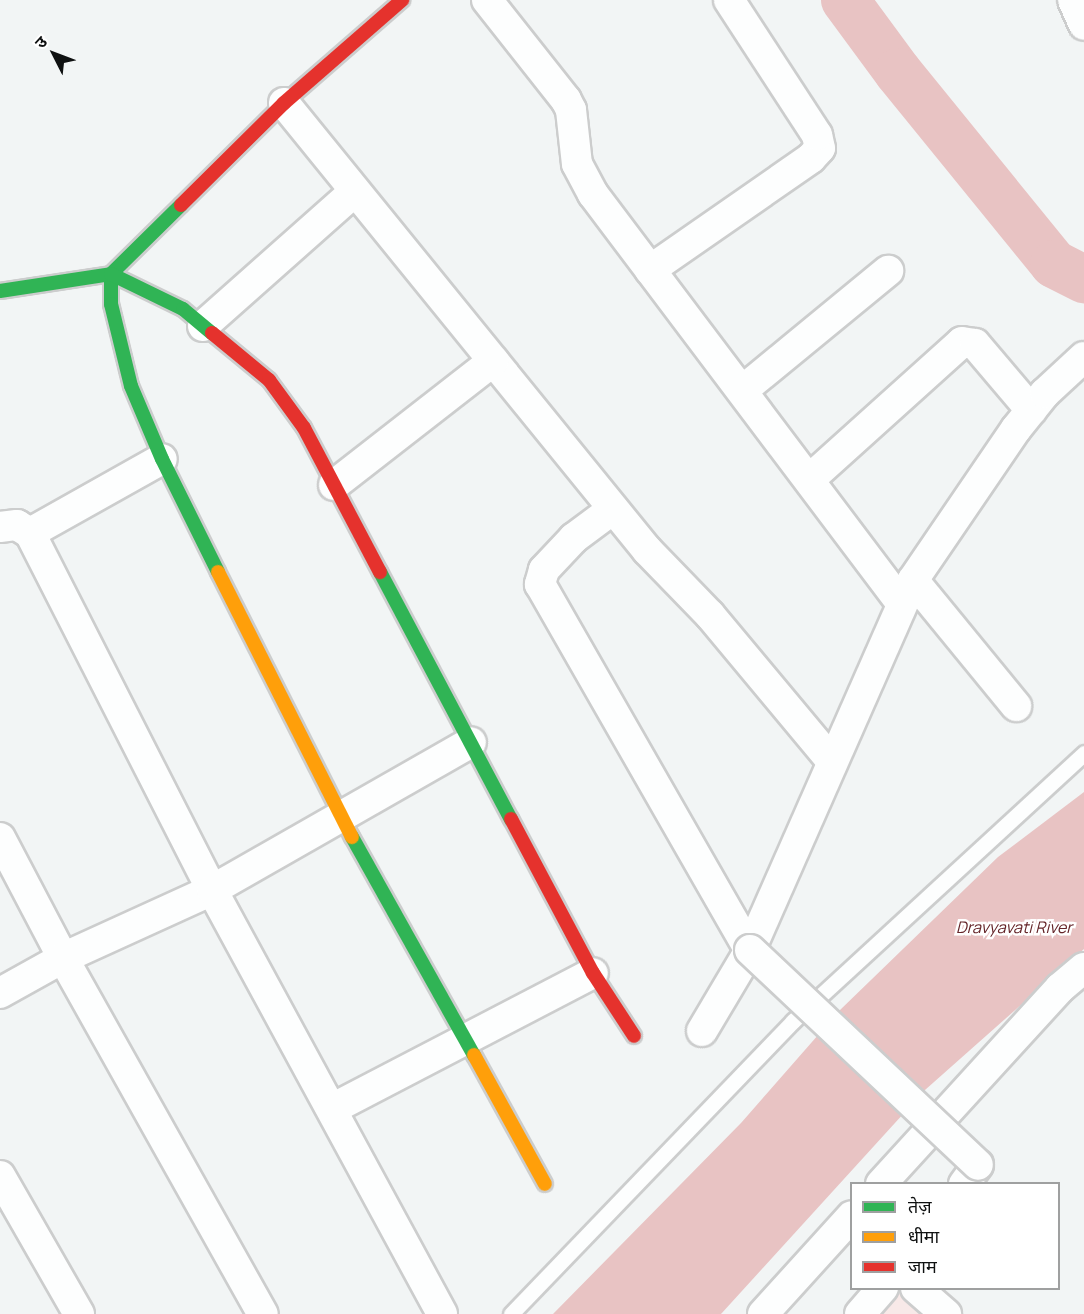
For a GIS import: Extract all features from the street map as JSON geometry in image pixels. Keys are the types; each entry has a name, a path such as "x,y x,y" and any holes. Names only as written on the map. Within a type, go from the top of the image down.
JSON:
{"street":[{"path":"402,0 284,103 111,274 111,304 122,353 144,421 162,459 342,818 462,1039 545,1184"},
{"path":"487,0 572,110 577,164 593,194 811,478 908,592 1016,706"},
{"path":"650,270 811,158 820,148 817,135 729,0"},
{"path":"1073,0 1084,25"},
{"path":"284,103 647,550 710,615 831,760"},
{"path":"203,326 355,191"},
{"path":"743,390 888,271"},
{"path":"0,291 111,274 183,309 269,380 304,428 593,973 634,1036"},
{"path":"811,478 962,342 975,344 1031,410"},
{"path":"334,485 493,361"},
{"path":"702,1031 750,950 831,760 908,592 1031,410 1082,363"},
{"path":"30,533 162,459"},
{"path":"613,509 574,538 544,570 540,584 750,950 971,1174"},
{"path":"0,527 17,525 30,533 212,891 442,1314"},
{"path":"0,993 63,958 212,891 471,742"},
{"path":"0,838 63,958 263,1314"},
{"path":"883,1182 1060,988 1084,968"},
{"path":"332,1109 462,1039 593,973"},
{"path":"0,1176 79,1314"},
{"path":"763,1314 850,1218"},
{"path":"860,1314 881,1290"},
{"path":"918,1290 946,1314"}],"lane":[{"path":"511,1314 794,1021 1055,776 1084,753"}],"shaded area":[{"path":"881,1290 917,1290 944,1314 860,1314"}],"water":[{"name":"Dravyavati River","path":"1084,792 1084,949 925,1090 721,1314 553,1314 741,1123 840,1010 998,857"}],"waterway":[{"path":"845,0 898,72 1054,264 1084,279"}],"traffic: fast":[{"path":"181,205 111,274 111,304 131,386 162,459 218,572"},
{"path":"0,291 111,274 183,309 212,333"},
{"path":"380,572 511,819"},
{"path":"352,837 474,1055"}],"traffic: slow":[{"path":"218,572 352,837"},
{"path":"474,1055 545,1184"}],"traffic: jam":[{"path":"181,205 284,103 402,0"},
{"path":"212,333 269,380 304,428 380,572"},
{"path":"511,819 593,973 634,1036"}]}
